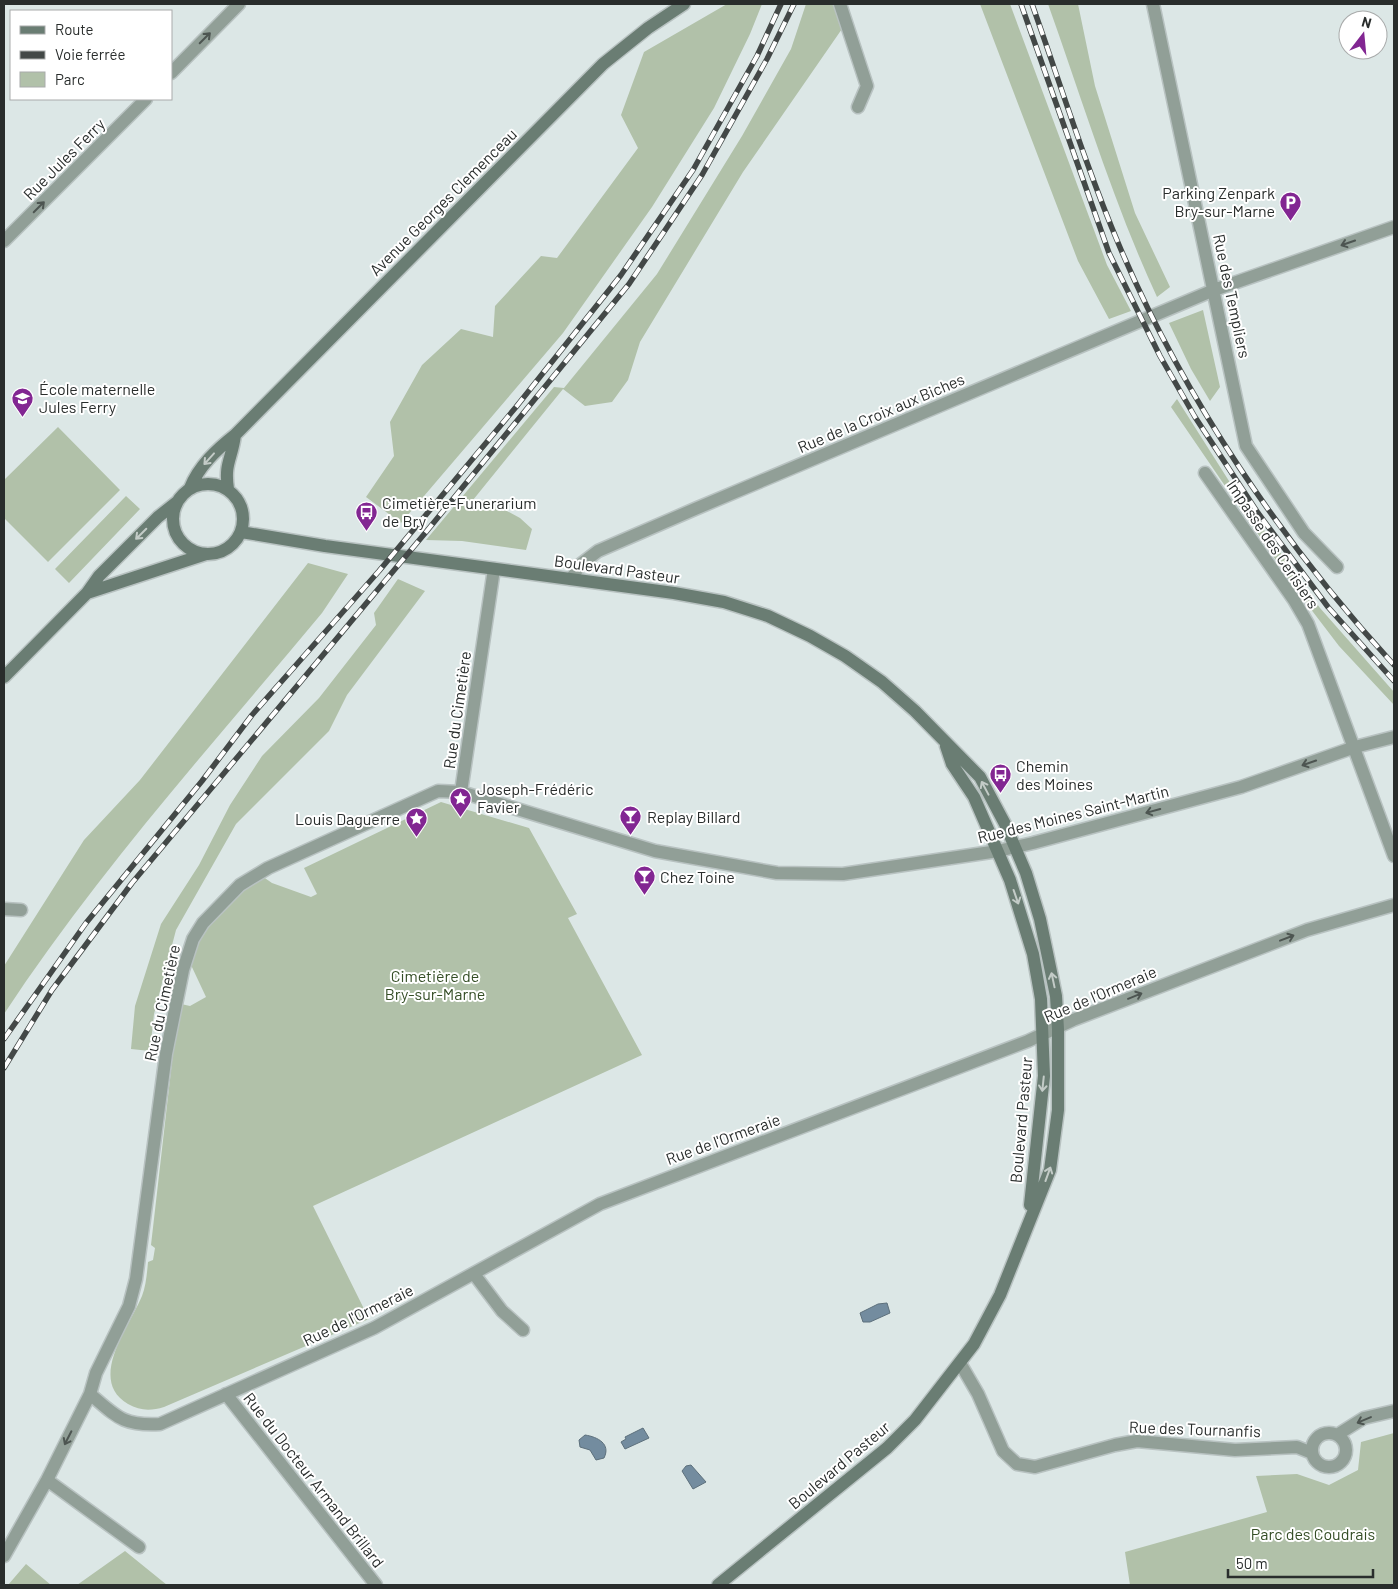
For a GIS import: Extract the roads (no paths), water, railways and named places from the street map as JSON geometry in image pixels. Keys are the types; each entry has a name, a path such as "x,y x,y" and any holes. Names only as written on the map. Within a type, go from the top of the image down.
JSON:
{"main road":[{"name":"Avenue Georges Clemenceau","path":"190,488 194,478 207,460 235,435 603,64 680,4"},
{"path":"228,490 226,466 233,450 235,435"},
{"path":"4,678 87,593 112,563 190,488 209,483 228,490 237,498 242,508 244,520 236,541 227,549 217,553 206,554 87,593"},
{"path":"177,502 173,513 173,524 177,536 194,551 206,554"},
{"name":"Boulevard Pasteur","path":"241,532 724,602 768,616 810,636 845,656 882,682 915,711 980,777 1016,847 1040,919 1056,996 1058,1110 1050,1170 1000,1295 974,1344 915,1420 887,1448 718,1585"},
{"name":"Boulevard Pasteur","path":"945,743 952,764 974,797 1010,880 1033,954 1041,999 1044,1076 1029,1219"}],"street":[{"path":"172,72 240,4"},
{"path":"840,4 866,86 858,107"},
{"name":"Rue des Templiers","path":"1153,4 1246,446 1304,533 1337,567"},
{"name":"Rue Jules Ferry","path":"4,241 145,100"},
{"name":"Rue de la Croix aux Biches","path":"571,579 581,564 598,551 1214,290 1394,227"},
{"name":"Impasse des Cerisiers","path":"1205,473 1299,608 1308,624 1394,856"},
{"name":"Rue du Cimetière","path":"4,1556 47,1480 90,1394 96,1374 129,1306 136,1280 166,1054 182,970 193,939 203,923 240,885 268,868 438,791 461,792 494,569"},
{"name":"Rue des Moines Saint-Martin","path":"461,792 655,851 777,872 843,874 1016,847 1241,787 1355,747 1394,737"},
{"name":"Rue de l'Ormeraie","path":"90,1394 121,1420 139,1426 160,1424 374,1328 600,1204 1043,1035 1082,1017 1307,930 1394,905"},
{"path":"4,909 21,910"},
{"path":"474,1274 502,1311 523,1330"},
{"name":"Rue des Tournanfis","path":"960,1363 978,1394 1002,1452 1017,1464 1035,1467 1115,1444 1137,1440 1235,1450 1297,1447 1312,1453 1318,1464 1325,1467 1338,1466 1346,1456 1347,1450 1343,1440 1337,1435"},
{"name":"Rue du Docteur Armand Brillard","path":"226,1394 376,1585"},
{"path":"1312,1453 1314,1441 1321,1435 1329,1433 1337,1435 1364,1418 1394,1411"},
{"path":"47,1480 139,1548"}],"water":[{"path":"887,1303 890,1313 870,1322 863,1322 860,1313 878,1304"},
{"path":"643,1428 649,1438 625,1449 621,1442 626,1439 625,1437"},
{"path":"585,1435 599,1439 602,1442 606,1449 604,1458 596,1460 590,1450 580,1447 579,1440"},
{"path":"691,1465 706,1482 693,1489 682,1471 686,1466"}],"railway":[{"path":"4,1039 86,923 202,781 252,715 379,571 516,407 621,275 693,170 757,56 781,4"},
{"path":"4,1068 52,990 132,883 426,532 629,284 702,175 767,59 794,4"},
{"path":"1021,4 1109,253 1160,356 1195,417 1258,513 1328,607 1394,681"},
{"path":"1032,4 1084,155 1107,215 1145,302 1173,358 1239,467 1275,519 1313,570 1394,665"}],"place":[{"name":"Parking Zenpark Bry-sur-Marne","path":"1291,221"},
{"name":"École maternelle Jules Ferry","path":"23,417"},
{"name":"Cimetière-Funerarium de Bry","path":"366,531"},
{"name":"Chemin des Moines","path":"1000,794"},
{"name":"Joseph-Frédéric Favier","path":"461,817"},
{"name":"Replay Billard","path":"631,836"},
{"name":"Louis Daguerre","path":"416,838"},
{"name":"Chez Toine","path":"644,896"}],"park label":[{"name":"Cimetière de Bry-sur-Marne","path":"435,985"},
{"name":"Parc des Coudrais","path":"1313,1534"}]}
